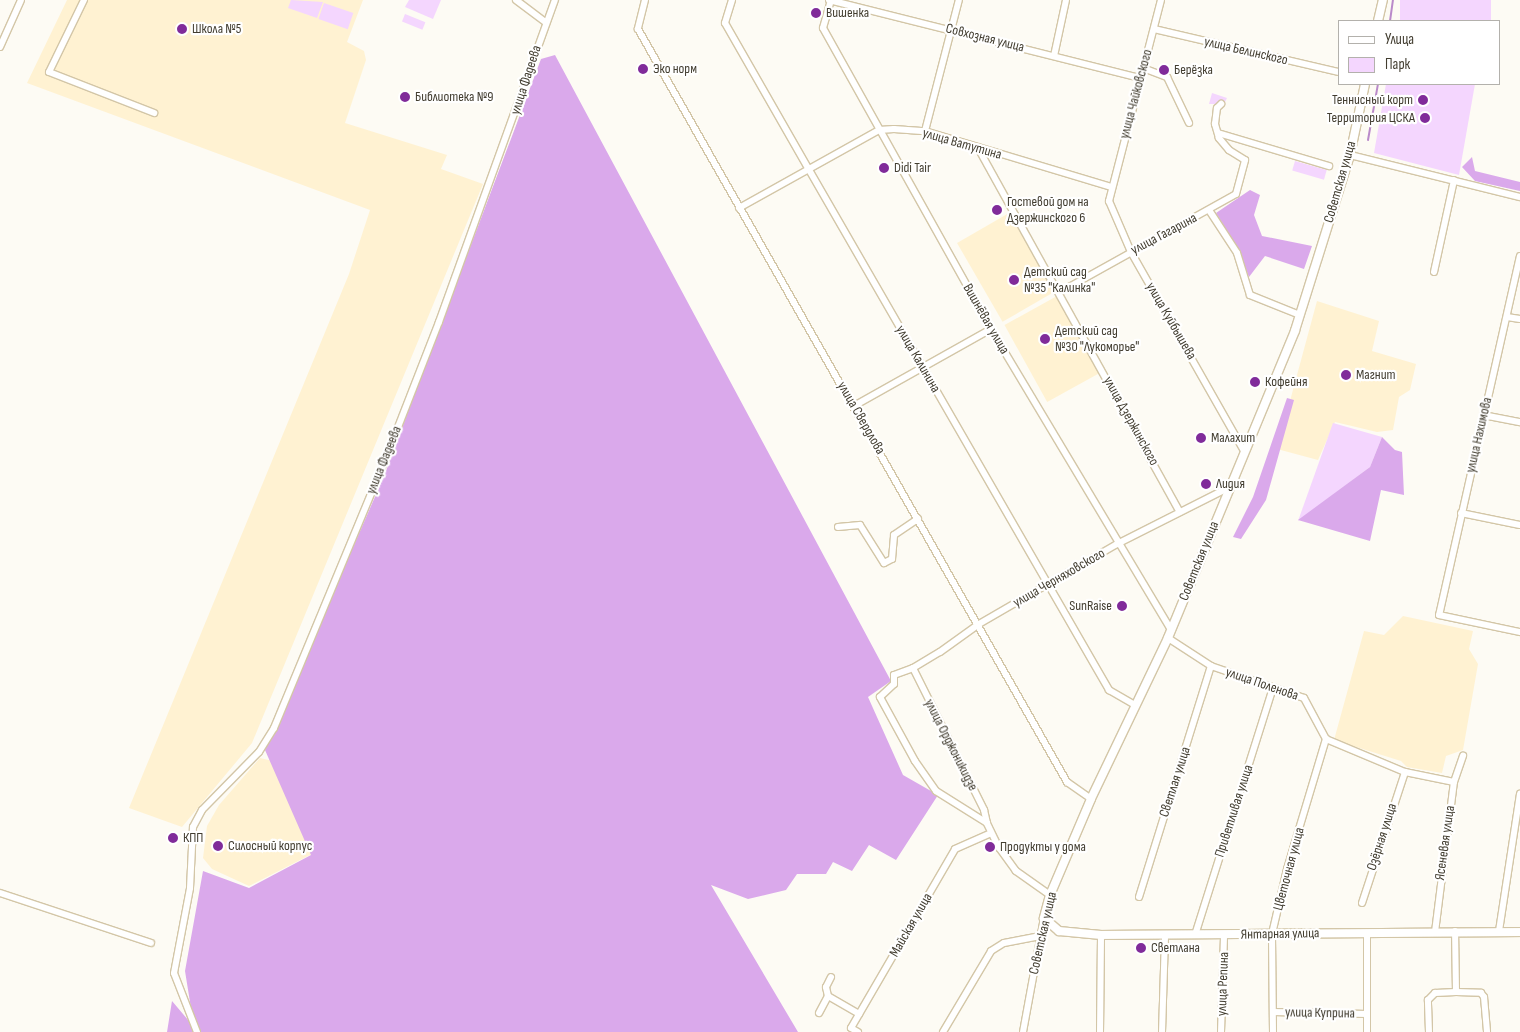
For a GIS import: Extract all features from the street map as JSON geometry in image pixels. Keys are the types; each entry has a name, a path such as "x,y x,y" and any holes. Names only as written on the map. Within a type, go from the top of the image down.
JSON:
{"street":[{"path":"0,47 21,0"},
{"path":"84,0 49,72 154,113"},
{"path":"516,0 545,22 555,0"},
{"name":"улица Свердлова","path":"645,0 638,30 1067,782 1091,799"},
{"name":"улица Калинина","path":"732,0 725,23 1109,690 1135,705"},
{"name":"Совхозная улица","path":"830,0 952,29 1140,78"},
{"name":"Вишнёвая улица","path":"830,0 823,28 991,329 1170,634"},
{"path":"924,132 959,0"},
{"path":"1054,56 1066,0"},
{"name":"улица Чайковского","path":"1112,187 1161,0"},
{"path":"1378,20 1383,0"},
{"name":"улица Фадеева","path":"197,1032 174,973 187,909 193,827 202,810 259,752 274,728 384,463 508,133 545,22"},
{"name":"улица Белинского","path":"1154,29 1338,72"},
{"path":"1143,68 1167,77 1189,123"},
{"name":"Советская улица","path":"1023,1032 1040,936 1050,895 1091,799 1170,634 1300,315 1350,155 1365,85"},
{"path":"1221,104 1215,124 1218,133 1329,166"},
{"path":"739,208 879,130"},
{"name":"улица Ватутина","path":"879,130 924,132 1112,187"},
{"name":"улица Гагарина","path":"1060,292 1236,194 1244,160 1229,150 1218,133"},
{"name":"улица Дзержинского","path":"978,148 1060,292 1180,512"},
{"path":"1350,155 1520,197"},
{"path":"1434,272 1454,180"},
{"name":"улица Куйбышева","path":"1112,187 1109,202 1131,252 1244,451"},
{"path":"1209,210 1237,253 1250,295 1300,315"},
{"name":"улица Нахимова","path":"1520,256 1439,615 1520,632"},
{"path":"1507,317 1520,319"},
{"path":"854,406 991,329"},
{"path":"1483,415 1520,422"},
{"name":"улица Черняховского","path":"894,675 913,668 978,624 1050,585 1117,544 1228,488"},
{"path":"1461,513 1520,525"},
{"path":"838,527 860,525 884,563 892,559 894,535 918,519"},
{"name":"улица Поленова","path":"1170,634 1212,666 1304,698 1326,739"},
{"name":"Светлая улица","path":"1139,897 1212,666"},
{"name":"улица Орджоникидзе","path":"913,668 984,810 991,833 1016,872 1050,895"},
{"name":"улица Орджоникидзе","path":"894,675 894,684 880,697 914,761 936,792 987,823"},
{"name":"Приветливая улица","path":"1195,935 1273,687"},
{"path":"1326,739 1405,772 1454,782"},
{"name":"Цветочная улица","path":"1273,1032 1272,934 1287,869 1326,739"},
{"name":"Ясеневая улица","path":"1435,932 1454,782 1463,756"},
{"name":"Озёрная улица","path":"1362,903 1405,772"},
{"path":"1499,931 1520,794"},
{"name":"Майская улица","path":"858,1032 851,1028 955,849 991,833"},
{"path":"0,893 151,943"},
{"name":"Янтарная улица","path":"1044,918 1059,931 1101,935 1520,932"},
{"path":"1456,931 1456,992"},
{"path":"1366,933 1367,1032"},
{"path":"1162,1032 1165,934"},
{"path":"1100,1032 1101,935"},
{"name":"улица Репина","path":"1221,1032 1224,935"},
{"path":"943,1032 991,951 1004,943 1040,936"},
{"path":"819,1013 828,996 826,987 832,977"},
{"path":"1429,1032 1428,1000 1435,993 1456,992 1481,993 1484,997 1487,1032"},
{"path":"828,996 859,1014"},
{"name":"улица Куприна","path":"1273,1012 1367,1014"}],"shaded area":[{"path":"67,0 363,0 347,42 364,51 366,60 345,123 447,155 441,169 483,184 252,743 182,827 129,808 349,274 370,210 27,83"},
{"path":"555,55 891,681 868,697 903,775 938,795 896,860 869,845 852,871 833,862 826,874 797,874 786,890 748,899 711,885 798,1032 167,1032 172,1001 194,1027 185,971 203,871 249,888 311,855 265,750 384,476 541,59"},
{"path":"1472,157 1475,171 1520,182 1520,191 1475,181 1462,167"},
{"path":"1250,190 1260,195 1254,215 1262,236 1312,246 1304,269 1265,256 1249,277 1238,249 1216,213"},
{"path":"1009,213 1054,292 1003,322 957,243"},
{"path":"1057,296 1100,373 1047,402 1005,325"},
{"path":"1317,301 1379,321 1372,351 1416,364 1410,390 1399,397 1393,430 1377,432 1335,422 1318,460 1277,449"},
{"path":"1287,398 1294,400 1266,500 1241,539 1233,537 1253,497"},
{"path":"1382,437 1395,450 1402,452 1404,495 1381,490 1370,541 1298,520 1370,467"},
{"path":"1403,616 1473,631 1469,649 1478,664 1463,750 1446,756 1442,773 1407,767 1401,761 1334,740 1364,631 1384,635"},
{"path":"260,758 273,761 314,853 249,886 212,869 203,858 207,826 219,805"}],"green space":[{"path":"291,0 323,2 317,18 288,8"},
{"path":"409,0 441,0 433,19 405,7"},
{"path":"1400,0 1491,0 1491,20 1400,20"},
{"path":"324,3 353,13 348,29 318,19"},
{"path":"405,14 425,22 422,30 402,21"},
{"name":"Территория ЦСКА","path":"1386,85 1475,85 1459,175 1374,153"},
{"path":"1212,93 1227,98 1224,104 1209,104"},
{"path":"1295,161 1327,170 1324,180 1292,171"},
{"path":"1333,423 1382,437 1370,467 1298,521"}],"waterway":[{"path":"1390,20 1393,0"},
{"path":"1368,140 1378,85"}],"place":[{"name":"Вишенка","path":"816,13"},
{"name":"Школа №5","path":"182,29"},
{"name":"Эко норм","path":"643,69"},
{"name":"Берёзка","path":"1164,70"},
{"name":"Библиотека №9","path":"405,97"},
{"name":"Теннисный корт","path":"1423,100"},
{"name":"Территория ЦСКА","path":"1425,118"},
{"name":"Didi Tair","path":"884,168"},
{"name":"Гостевой дом на Дзержинского 6","path":"997,210"},
{"name":"Детский сад №35 \"Калинка\"","path":"1014,280"},
{"name":"Детский сад №30 \"Лукоморье\"","path":"1045,339"},
{"name":"Магнит","path":"1346,375"},
{"name":"Кофейня","path":"1255,382"},
{"name":"Малахит","path":"1201,438"},
{"name":"Лидия","path":"1206,484"},
{"name":"SunRaise","path":"1122,606"},
{"name":"КПП","path":"173,838"},
{"name":"Силосный корпус","path":"218,846"},
{"name":"Продукты у дома","path":"990,847"},
{"name":"Светлана","path":"1141,948"}]}
